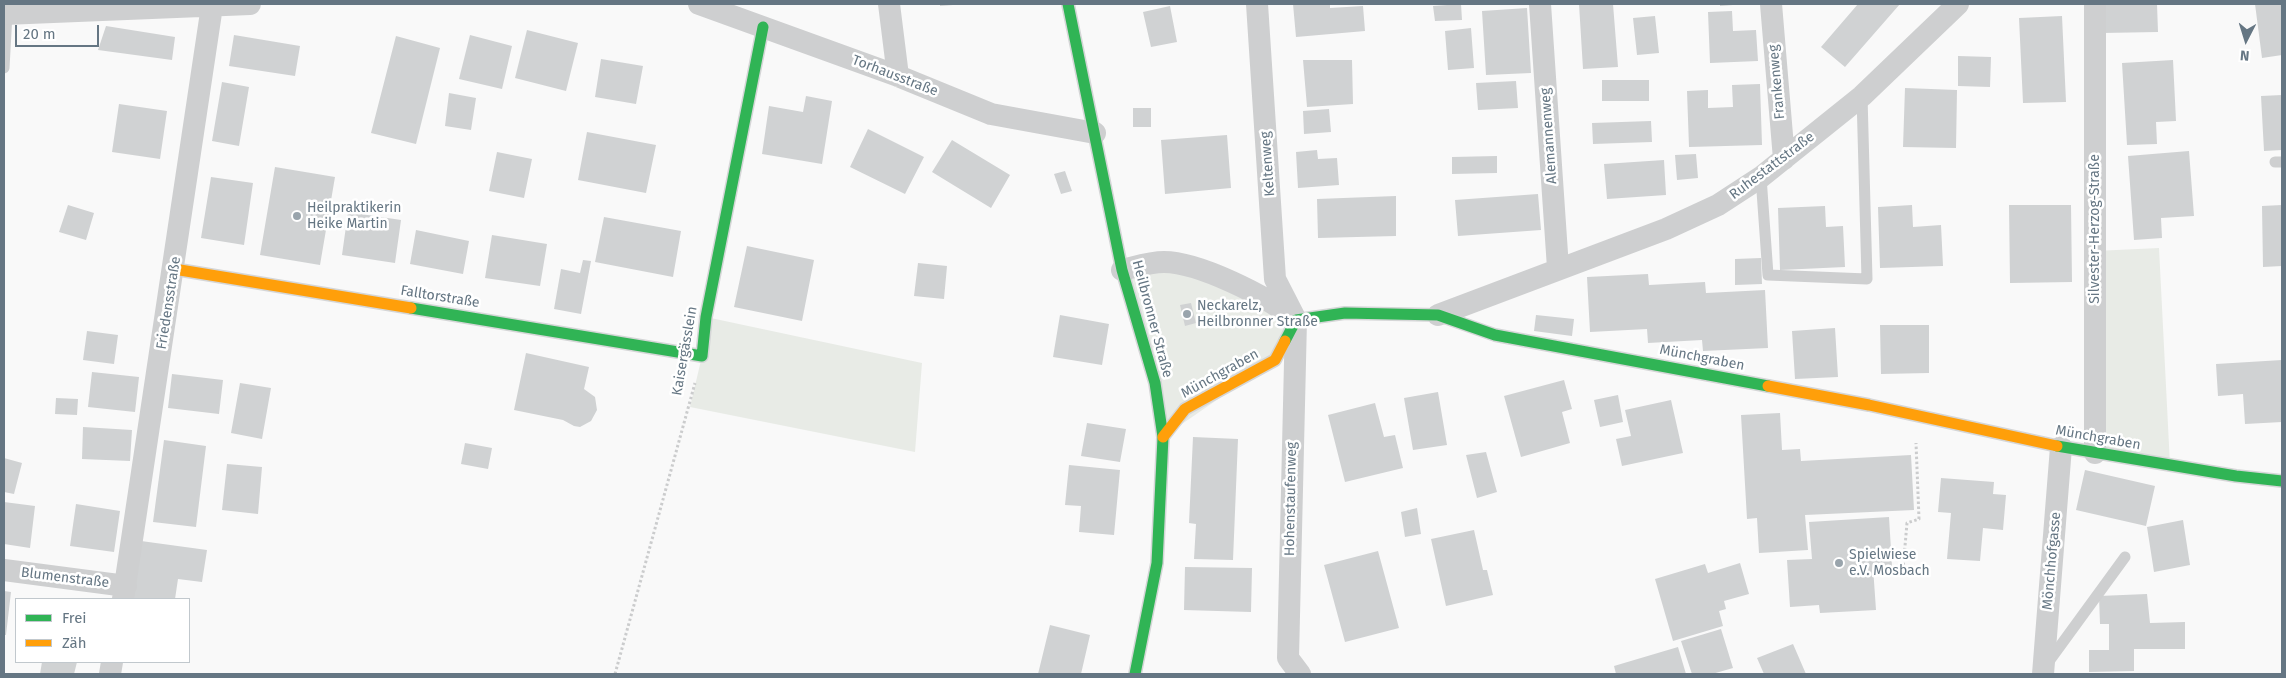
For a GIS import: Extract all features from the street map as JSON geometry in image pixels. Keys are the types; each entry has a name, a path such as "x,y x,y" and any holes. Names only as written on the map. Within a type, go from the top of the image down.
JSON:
{"street":[{"path":"6,14 250,4"},
{"name":"Torhausstraße","path":"699,4 898,76 992,114 1095,134"},
{"path":"889,4 898,76"},
{"name":"Heilbronner Straße","path":"1068,4 1122,270 1155,382 1162,437 1157,562 1136,674"},
{"name":"Keltenweg","path":"1257,4 1276,279 1296,320"},
{"name":"Alemannenweg","path":"1540,4 1558,268"},
{"name":"Frankenweg","path":"1771,4 1784,159"},
{"name":"Ruhestattstraße","path":"1438,315 1666,228 1718,205 1761,177 1862,96 1958,4"},
{"name":"Silvester-Herzog-Straße","path":"2095,4 2095,454"},
{"name":"Friedensstraße","path":"125,592 212,6"},
{"name":"Kaisergässlein","path":"702,356 706,317 763,27"},
{"path":"1122,270 1162,262 1193,267 1252,291 1279,306 1296,320"},
{"name":"Falltorstraße","path":"174,269 702,356"},
{"name":"Münchgraben","path":"1162,437 1185,409 1275,360 1296,320 1345,314 1438,315 1495,335 1916,415 2095,454 2282,481"},
{"name":"Hohenstaufenweg","path":"1296,320 1288,658 1300,674"},
{"name":"Mönchhofgasse","path":"2043,672 2061,447"},
{"name":"Blumenstraße","path":"4,570 125,592"}],"lane":[{"path":"4,68 6,14"},
{"path":"1761,177 1768,275 1867,279 1862,96"},
{"path":"2043,672 2125,557"}],"path":[{"name":"Kaisergässlein","path":"615,674 690,407 702,356"},
{"path":"1882,572 1903,569 1908,523 1919,520 1916,415"}],"shaded area":[{"path":"2159,248 2170,465 2095,453 2095,251"},
{"path":"1162,262 1296,320 1275,360 1163,437 1122,270"},
{"path":"706,317 922,363 915,452 690,407 702,356"}],"building":[{"path":"940,4 953,4 953,5 940,6"},
{"path":"1293,4 1330,4 1330,8 1363,6 1365,31 1296,37"},
{"path":"1461,4 1462,20 1435,21 1433,6"},
{"path":"1579,4 1613,4 1618,67 1583,69"},
{"path":"1720,4 1733,4 1733,5 1720,6"},
{"path":"1858,4 1900,4 1845,67 1821,47"},
{"path":"2101,4 2157,4 2158,32 2102,33"},
{"path":"2255,4 2282,4 2282,55 2262,58"},
{"path":"1170,6 1177,42 1151,47 1143,12"},
{"path":"1527,8 1531,73 1486,75 1482,11"},
{"path":"1732,11 1733,31 1756,30 1758,61 1710,63 1708,12"},
{"path":"1655,16 1659,53 1637,55 1633,18"},
{"path":"2062,16 2066,102 2023,103 2019,18"},
{"path":"106,26 175,37 172,60 98,50"},
{"path":"1471,28 1474,68 1448,70 1445,31"},
{"path":"527,30 578,43 566,91 515,78"},
{"path":"234,35 300,46 295,76 229,66"},
{"path":"470,35 512,46 502,89 459,79"},
{"path":"396,36 440,48 416,144 371,133"},
{"path":"1958,56 1991,57 1990,87 1958,86"},
{"path":"601,59 643,66 636,104 595,97"},
{"path":"1303,60 1352,60 1353,104 1307,107"},
{"path":"2173,60 2176,121 2156,122 2157,144 2127,145 2122,63"},
{"path":"1602,80 1649,80 1649,101 1602,101"},
{"path":"1516,81 1518,108 1478,110 1476,83"},
{"path":"222,82 249,87 239,146 212,141"},
{"path":"1760,84 1762,145 1689,147 1687,91 1708,90 1708,108 1733,107 1732,85"},
{"path":"1905,88 1957,90 1956,148 1903,147"},
{"path":"449,93 476,98 471,130 445,126"},
{"path":"2282,95 2282,150 2264,151 2261,96"},
{"path":"806,96 832,101 822,164 762,154 769,106 803,112"},
{"path":"119,104 167,111 160,159 112,152"},
{"path":"1133,108 1151,108 1151,127 1133,127"},
{"path":"1329,109 1331,132 1304,134 1303,111"},
{"path":"1651,121 1652,142 1593,144 1592,123"},
{"path":"868,129 924,157 905,194 850,167"},
{"path":"587,132 656,145 646,193 578,180"},
{"path":"1227,135 1231,188 1165,194 1161,140"},
{"path":"952,140 1010,175 991,208 932,172"},
{"path":"1317,150 1318,159 1337,158 1339,185 1298,188 1296,152"},
{"path":"2189,151 2194,216 2161,218 2162,238 2134,240 2128,156"},
{"path":"497,152 532,159 524,198 489,191"},
{"path":"1696,154 1698,178 1677,180 1675,155"},
{"path":"1497,156 1497,173 1452,174 1452,157"},
{"path":"1664,160 1666,195 1607,199 1604,164"},
{"name":"Heilpraktikerin Heike Martin","path":"275,167 335,177 320,265 260,255"},
{"path":"1065,171 1072,191 1061,194 1054,174"},
{"path":"211,177 253,183 244,245 201,238"},
{"path":"1538,194 1541,230 1458,236 1455,200"},
{"path":"1396,196 1396,236 1318,238 1317,199"},
{"path":"68,205 94,213 86,240 59,232"},
{"path":"1912,205 1913,227 1941,225 1943,266 1880,268 1878,207"},
{"path":"2009,205 2071,205 2072,282 2010,283"},
{"path":"2282,205 2282,266 2263,267 2262,206"},
{"path":"1825,206 1826,227 1843,226 1845,267 1780,270 1778,208"},
{"path":"348,212 401,220 395,263 342,255"},
{"path":"604,217 681,231 673,277 595,262"},
{"path":"416,230 469,241 463,274 410,264"},
{"path":"492,235 547,244 540,286 485,278"},
{"path":"747,246 814,260 802,321 734,307"},
{"path":"1761,258 1762,284 1735,285 1735,259"},
{"path":"583,260 591,261 581,314 554,309 561,269 580,273"},
{"path":"918,263 947,266 944,299 914,296"},
{"path":"1648,274 1649,285 1705,282 1706,293 1765,290 1768,348 1703,351 1702,340 1648,343 1647,329 1590,332 1587,277"},
{"path":"1191,303 1196,323 1185,326 1180,305"},
{"path":"1060,315 1109,324 1102,365 1053,357"},
{"path":"1536,315 1574,319 1572,336 1534,331"},
{"path":"1880,325 1929,325 1929,373 1881,374"},
{"path":"1835,328 1838,377 1795,379 1792,331"},
{"path":"87,331 118,335 114,364 83,360"},
{"path":"526,353 589,367 584,389 595,397 597,410 591,421 580,427 563,420 514,410"},
{"path":"2282,360 2282,422 2245,424 2243,394 2218,396 2216,364"},
{"path":"92,372 139,377 135,412 88,407"},
{"path":"172,374 223,380 219,414 168,408"},
{"path":"1564,380 1572,409 1562,412 1570,443 1521,457 1504,396"},
{"path":"240,383 271,388 262,439 231,433"},
{"path":"1438,392 1447,445 1413,450 1404,398"},
{"path":"1618,395 1623,422 1600,427 1594,400"},
{"path":"56,398 78,399 77,415 55,414"},
{"path":"1671,400 1683,453 1622,466 1616,439 1631,436 1625,410"},
{"path":"1375,403 1384,437 1395,435 1403,468 1345,482 1328,415"},
{"path":"1780,413 1782,450 1800,449 1801,461 1911,455 1914,510 1805,515 1808,550 1759,553 1757,518 1747,519 1741,415"},
{"path":"1087,423 1126,429 1120,462 1081,456"},
{"path":"83,427 132,430 130,461 82,459"},
{"path":"1193,437 1238,439 1233,560 1194,559 1196,524 1189,523"},
{"path":"164,440 206,446 196,527 153,522"},
{"path":"465,443 492,448 488,469 461,464"},
{"path":"1486,452 1497,492 1477,498 1466,455"},
{"path":"4,458 22,463 14,494 4,492"},
{"path":"227,464 262,467 258,514 222,510"},
{"path":"1069,465 1120,470 1114,535 1079,532 1081,506 1065,505"},
{"path":"2085,470 2155,486 2146,526 2076,510"},
{"path":"1941,478 1994,482 1993,494 2006,495 2003,530 1983,528 1980,561 1947,559 1951,513 1938,512"},
{"path":"4,502 35,506 30,548 4,544"},
{"path":"76,504 120,511 114,552 70,546"},
{"path":"1417,508 1421,534 1405,537 1401,512"},
{"name":"Spielwiese e.V. Mosbach","path":"1889,517 1892,566 1873,567 1876,610 1820,613 1819,605 1790,607 1787,560 1812,559 1809,522"},
{"path":"2183,520 2190,565 2154,572 2147,527"},
{"path":"1474,530 1483,570 1487,570 1493,595 1446,606 1431,539"},
{"path":"141,541 207,550 202,582 178,579 175,598 133,598"},
{"path":"1378,551 1399,628 1345,642 1324,565"},
{"path":"1740,563 1749,594 1724,601 1726,609 1719,611 1723,626 1673,641 1655,579 1705,564 1708,573"},
{"path":"1185,567 1252,568 1251,612 1184,610"},
{"path":"4,591 11,592 6,635 4,635"},
{"path":"2147,594 2150,623 2185,622 2185,649 2134,649 2134,671 2089,672 2089,650 2109,650 2109,624 2100,624 2099,596"},
{"path":"1050,625 1090,635 1081,674 1038,674"},
{"path":"1721,629 1733,668 1712,674 1692,674 1681,641"},
{"path":"1793,644 1806,674 1764,674 1757,658"},
{"path":"1678,647 1686,674 1616,674 1614,666"},
{"path":"42,663 77,663 74,674 40,674"}],"traffic: fast":[{"path":"1068,4 1122,270 1155,383 1163,437 1157,563 1135,674"},
{"path":"411,308 702,356 706,317 763,27"},
{"path":"1285,341 1296,320 1345,313 1438,315 1495,335 1768,386"},
{"path":"2057,446 2236,476 2282,481"}],"traffic: slow":[{"path":"174,269 411,308"},
{"path":"1163,437 1185,409 1275,360 1285,341"},
{"path":"1768,386 1869,405 2057,446"}],"place":[{"name":"Heilpraktikerin Heike Martin","path":"297,216"},
{"name":"Neckarelz, Heilbronner Straße","path":"1187,314"},
{"name":"Spielwiese e.V. Mosbach","path":"1839,563"}]}
